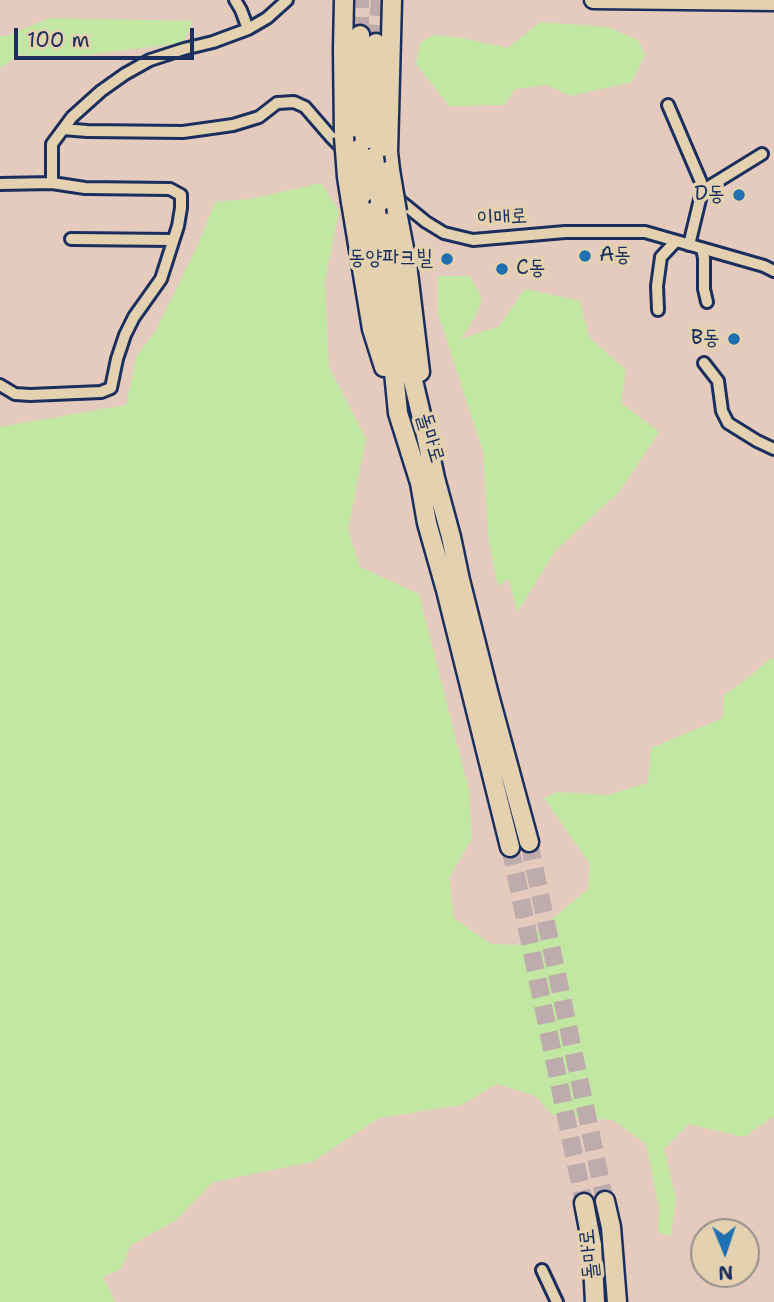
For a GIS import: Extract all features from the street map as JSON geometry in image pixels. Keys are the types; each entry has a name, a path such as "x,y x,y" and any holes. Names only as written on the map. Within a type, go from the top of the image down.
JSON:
{"main road":[{"path":"344,0 342,50 347,177 365,199"},
{"path":"392,0 388,152 418,345 425,431"},
{"name":"돌마로","path":"368,39 365,199 393,362 398,413 420,483 427,523 510,847"},
{"name":"돌마로","path":"365,199 400,326 463,593 529,842"},
{"name":"돌마로","path":"605,1202 611,1227 617,1302"},
{"name":"돌마로","path":"584,1203 592,1245 595,1302"}],"street":[{"path":"234,0 248,29"},
{"path":"52,183 52,144 72,117 102,90 150,60 248,29 267,18 287,0"},
{"path":"593,0 774,2"},
{"name":"이매로","path":"63,129 183,132 233,125 259,117 277,103 294,102 306,107 331,137 375,180 426,222 444,233 473,240 565,232 642,232 774,271"},
{"path":"668,105 701,182 702,191 689,244"},
{"path":"702,191 762,154"},
{"path":"0,184 52,183 85,188 170,189 181,195 181,208 161,279 134,317 125,335 111,388 101,392 30,395 15,394 0,385"},
{"path":"71,239 173,240"},
{"path":"658,310 657,286 661,257 676,241"},
{"path":"702,248 707,302"},
{"path":"704,363 718,381 722,411 728,423 774,449"},
{"path":"542,1270 557,1302"}],"green space":[{"path":"50,18 193,21 183,43 55,59 19,55 0,68 0,36 7,36"},
{"path":"540,22 608,27 638,40 645,54 632,82 570,96 547,85 515,89 504,105 449,106 416,64 420,43 433,35 508,48"},
{"path":"321,183 339,211 325,282 329,367 366,439 348,530 360,567 419,594 469,791 472,838 449,878 454,918 491,944 521,945 588,889 590,864 544,798 557,792 608,795 648,783 651,748 723,718 724,695 774,658 774,1116 744,1137 689,1124 664,1149 676,1198 671,1236 658,1233 659,1209 646,1144 613,1120 554,1116 535,1096 497,1084 461,1105 379,1118 312,1162 213,1182 175,1221 131,1245 121,1269 103,1277 115,1302 0,1302 0,427 126,405 137,355 155,332 198,245 215,202 250,199"},
{"path":"438,276 470,276 482,299 474,319 461,339 499,326 525,289 580,301 589,337 626,370 621,403 659,432 620,491 555,551 517,613 509,579 498,586 489,543 483,452 438,313"}],"tunnel":[{"path":"360,0 360,35"},
{"path":"376,43 380,0"},
{"path":"529,842 605,1201"},
{"path":"510,847 584,1203"}],"place":[{"name":"D동","path":"739,195"},
{"name":"A동","path":"585,256"},
{"name":"동양파크빌","path":"447,259"},
{"name":"C동","path":"502,269"},
{"name":"B동","path":"734,339"}]}
